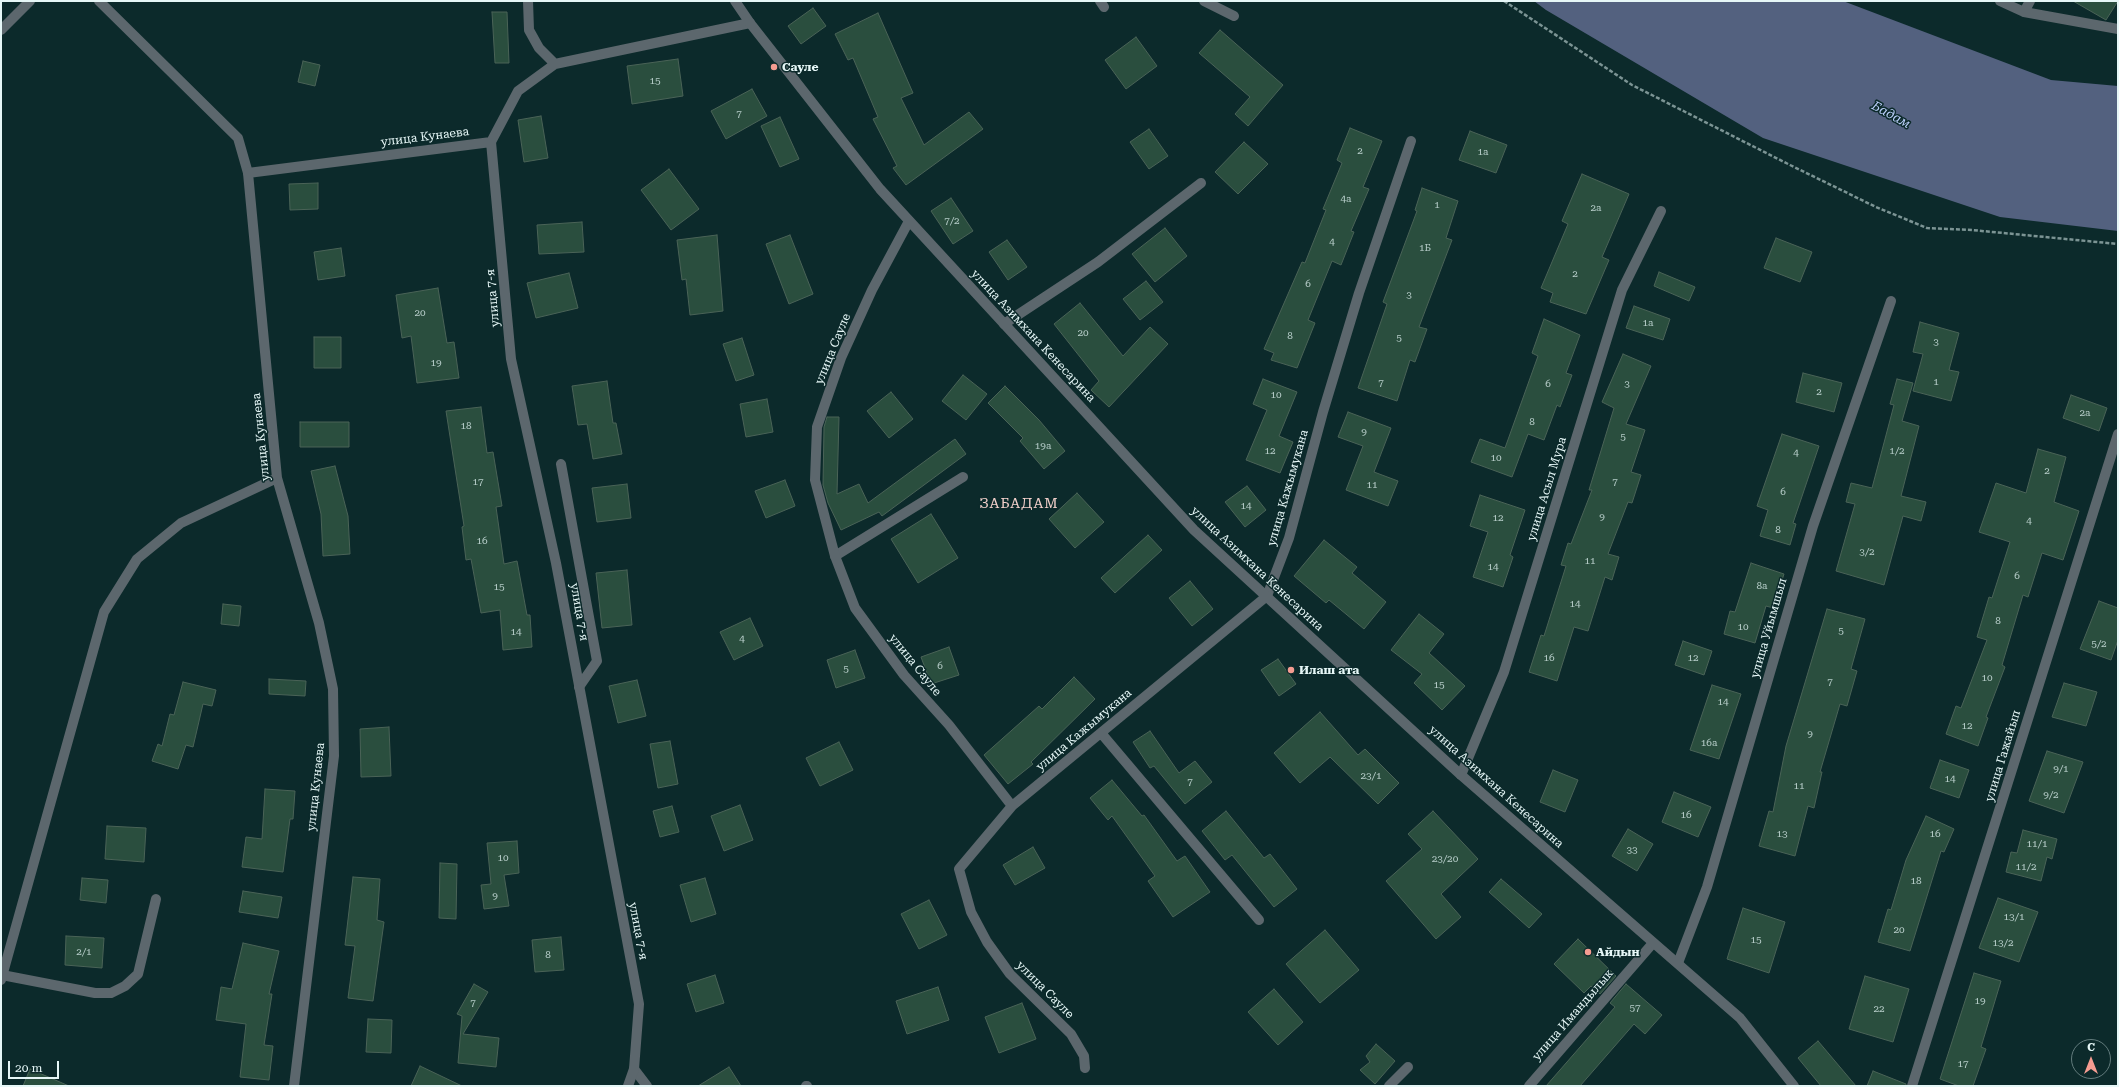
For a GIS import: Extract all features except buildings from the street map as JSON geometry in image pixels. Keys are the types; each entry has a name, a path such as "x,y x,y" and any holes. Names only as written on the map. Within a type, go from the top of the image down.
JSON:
{"street":[{"path":"1,30 30,1"},
{"path":"99,1 238,138 248,173"},
{"path":"528,1 529,30 539,48 555,64"},
{"name":"улица Азимхана Кенесарина","path":"735,1 750,23 880,189 1194,530 1461,775 1740,1018 1794,1086"},
{"path":"1204,1 1234,16"},
{"path":"2000,1 2024,12 2118,29"},
{"path":"2024,12 2030,1"},
{"path":"491,142 518,90 555,64 750,23"},
{"name":"улица Кажымукана","path":"1012,806 1267,596 1289,538 1323,412 1359,293 1411,141"},
{"name":"улица Кунаева","path":"294,1086 334,756 333,689 319,623 277,478 248,173 491,142"},
{"name":"улица 7-я","path":"491,142 511,359 556,563 639,1004 634,1069 628,1086"},
{"path":"1004,324 1098,262 1201,183"},
{"name":"улица Асыл Мура","path":"1461,775 1504,672 1622,290 1661,211"},
{"name":"улица Сауле","path":"909,221 872,290 841,358 817,427 815,480 835,556 855,608 904,675 949,725 1012,806 959,869 971,912 992,948 1010,974 1071,1034 1084,1056 1085,1068"},
{"name":"улица Уйымшыл","path":"1678,963 1707,886 1813,526 1891,301"},
{"name":"улица Гажайып","path":"1912,1086 2118,434"},
{"path":"561,464 597,661 579,687"},
{"path":"835,556 963,476"},
{"path":"156,899 138,974 125,986 111,994 95,994 2,978 104,612 137,559 181,523 277,478"},
{"path":"1101,733 1259,920"},
{"name":"улица Имандылык","path":"1529,1086 1653,943"},
{"path":"1389,1086 1408,1067"},
{"path":"634,1069 647,1086"}],"path":[{"path":"1504,1 1632,85 1797,169 1876,207 1927,228 1972,230 2118,244"}],"water":[{"name":"Бадам","path":"1534,1 1843,1 2051,80 2118,86 2118,231 2000,217 1763,138 1546,10"}],"place":[{"name":"Сауле","path":"774,67"},
{"name":"Илаш ата","path":"1291,670"},
{"name":"Айдын","path":"1588,952"}],"district":[{"name":"ЗАБАДАМ","path":"1019,504"}]}
